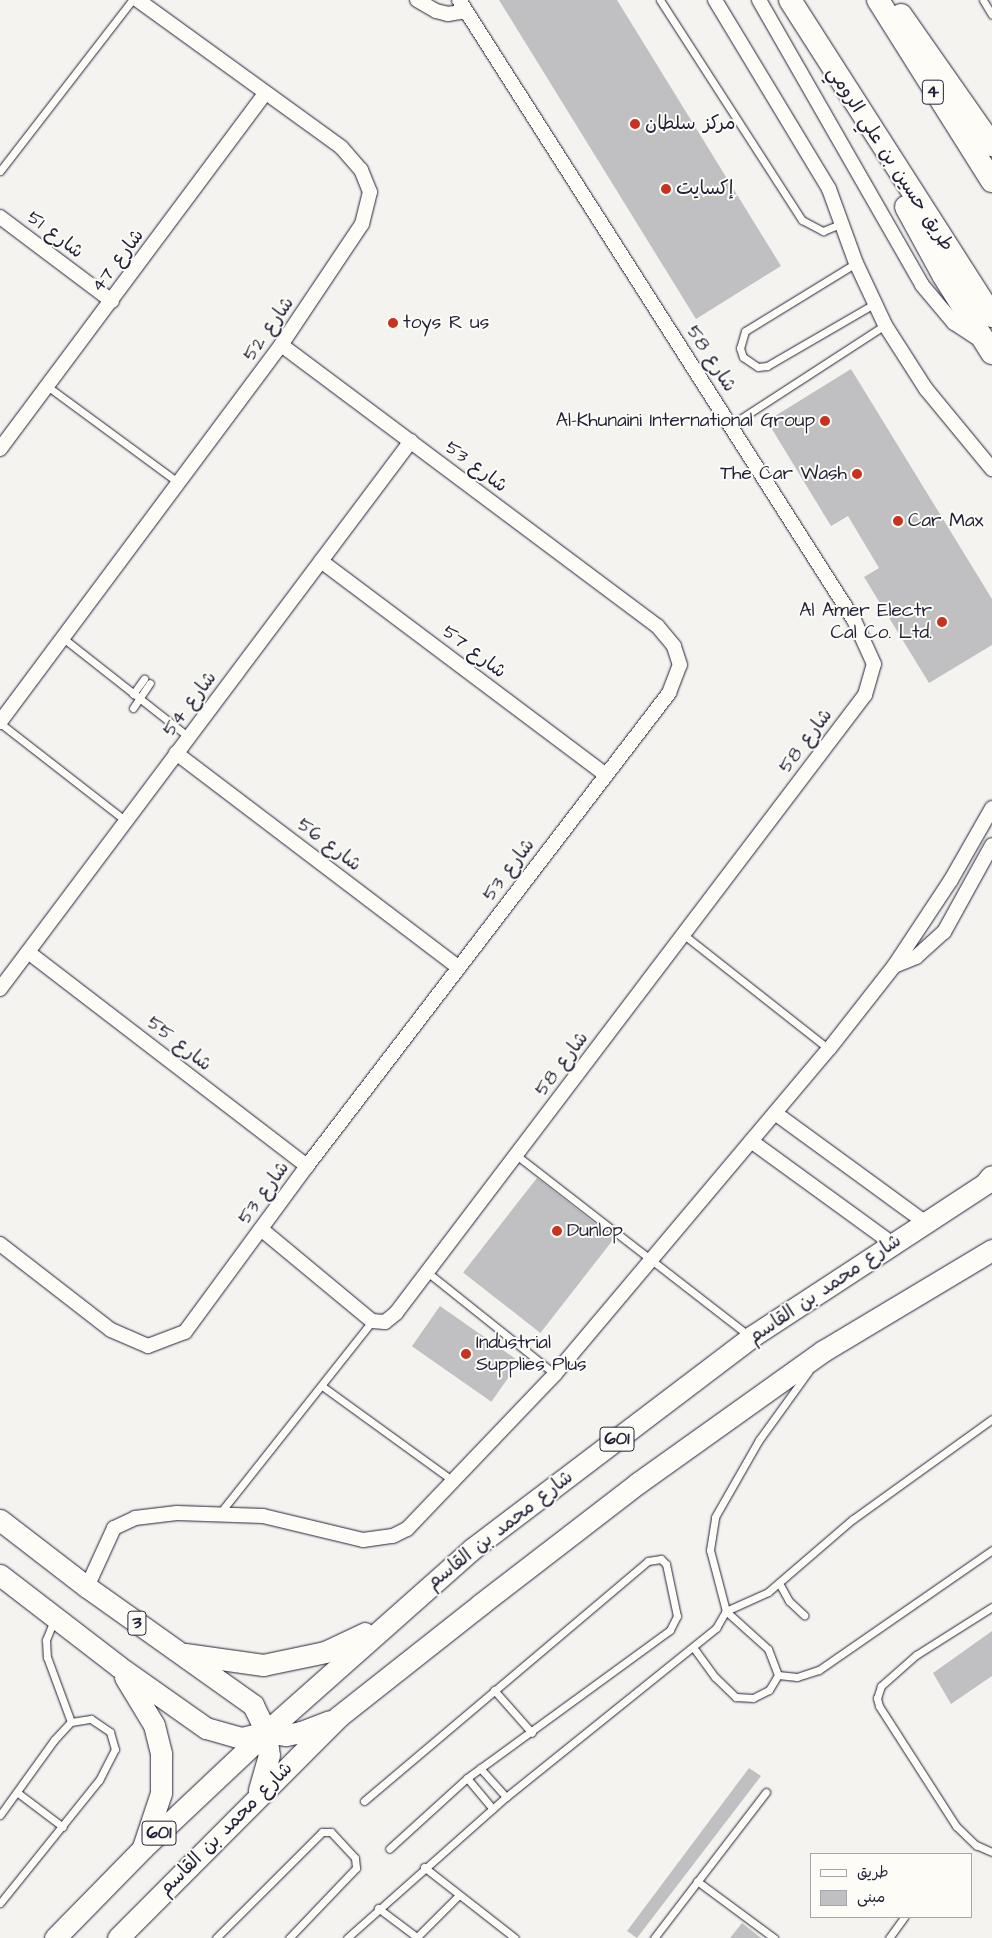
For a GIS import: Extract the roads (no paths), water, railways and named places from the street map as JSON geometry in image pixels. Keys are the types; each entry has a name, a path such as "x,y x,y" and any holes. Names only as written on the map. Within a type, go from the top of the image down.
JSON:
{"highway":[{"name":"طريق حسين بن علي الرومي","path":"790,0 875,137 992,316"},
{"name":"4","path":"878,0 992,181"},
{"path":"890,0 992,146"},
{"path":"875,137 922,239 989,348"}],"main road":[{"name":"شارع محمد بن القاسم","path":"55,1938 143,1848 266,1732 472,1549 752,1337 991,1180"},
{"name":"شارع محمد بن القاسم","path":"118,1938 255,1798 338,1717 638,1484 823,1351 992,1250"},
{"name":"3","path":"0,1520 87,1587 253,1705 266,1732 242,1738 206,1728 118,1666 0,1575"},
{"path":"176,1652 231,1663 263,1665 293,1662 325,1652 388,1622"},
{"path":"118,1666 154,1725 161,1754 161,1792 143,1848"},
{"path":"255,1798 267,1769 269,1755 266,1732 286,1735 301,1732 338,1717"}],"street":[{"name":"شارع 52","path":"0,723 282,345 362,224 370,192 361,170 341,147 265,94 138,0"},
{"name":"شارع 58","path":"372,1321 385,1322 396,1313 865,694 874,664 854,620 462,6 436,11 417,0"},
{"path":"715,0 820,173 843,222 856,263 885,325 926,389 992,469"},
{"path":"759,0 930,298 954,323 989,348"},
{"name":"شارع 47","path":"0,449 265,94"},
{"name":"شارع 51","path":"0,217 112,301"},
{"name":"شارع 53","path":"0,1244 111,1330 148,1346 185,1332 307,1166 605,774 669,693 680,664 674,646 658,626 282,345"},
{"name":"شارع 54","path":"0,989 411,441"},
{"name":"شارع 57","path":"321,561 605,774"},
{"name":"شارع 56","path":"176,753 459,968"},
{"path":"87,1587 110,1534 120,1523 135,1518 177,1513 263,1516 363,1540 378,1540 407,1528 555,1374 829,1049 894,966 951,880 992,808"},
{"path":"894,966 916,957 944,932 992,845"},
{"name":"شارع 55","path":"28,952 307,1166"},
{"path":"775,1113 926,1223"},
{"path":"751,1141 893,1244"},
{"path":"261,1229 372,1321"}],"lane":[{"path":"0,171 132,0"},
{"path":"660,0 802,220 823,231 843,222"},
{"path":"983,0 992,15"},
{"path":"856,263 745,332 740,348 743,357 758,367 767,366 874,304"},
{"path":"731,425 885,325"},
{"path":"47,386 178,483"},
{"path":"63,638 188,738"},
{"path":"133,708 136,697 147,681"},
{"path":"0,723 126,820"},
{"path":"684,935 829,1049"},
{"path":"516,1155 752,1337"},
{"path":"427,1272 555,1374"},
{"path":"220,1513 372,1321"},
{"path":"693,1647 715,1677 736,1697 754,1698 762,1695 775,1683 778,1674 768,1649 726,1611 710,1550 715,1517 759,1440 823,1351"},
{"path":"322,1386 453,1481"},
{"path":"347,1938 424,1867 506,1797 709,1635 726,1611 756,1599 779,1583 853,1519 992,1419"},
{"path":"778,1674 797,1677 818,1670 992,1550"},
{"path":"364,1801 648,1561 661,1559 666,1564 677,1616 670,1630 532,1733 467,1778 389,1849"},
{"path":"779,1583 789,1601 804,1614"},
{"path":"992,1607 916,1656 880,1686 876,1698 878,1706 956,1826 976,1845 992,1852"},
{"path":"55,1617 46,1640 47,1657 71,1722"},
{"path":"494,1690 532,1733"},
{"path":"0,1815 18,1793 54,1740 71,1722 82,1719 98,1722 110,1732 115,1749 99,1780 0,1903"},
{"path":"480,1768 506,1797"},
{"path":"467,1778 493,1808"},
{"path":"654,1938 766,1792"},
{"path":"18,1793 63,1826"},
{"path":"216,1938 322,1832 331,1832 355,1858 356,1868 289,1938"},
{"path":"424,1867 516,1938"},
{"path":"697,1882 774,1938"},
{"path":"378,1908 417,1938 459,1895"},
{"path":"889,1938 903,1918"}],"place":[{"name":"مركز سلطان","path":"635,124"},
{"name":"إكسايت","path":"666,189"},
{"name":"toys R us","path":"393,323"},
{"name":"Al-Khunaini International Group","path":"825,421"},
{"name":"The Car Wash","path":"857,474"},
{"name":"Car Max","path":"898,521"},
{"name":"Al Amer Electr Cal Co. Ltd.","path":"942,622"},
{"name":"Dunlop","path":"557,1231"},
{"name":"Industrial Supplies Plus","path":"466,1354"}]}
